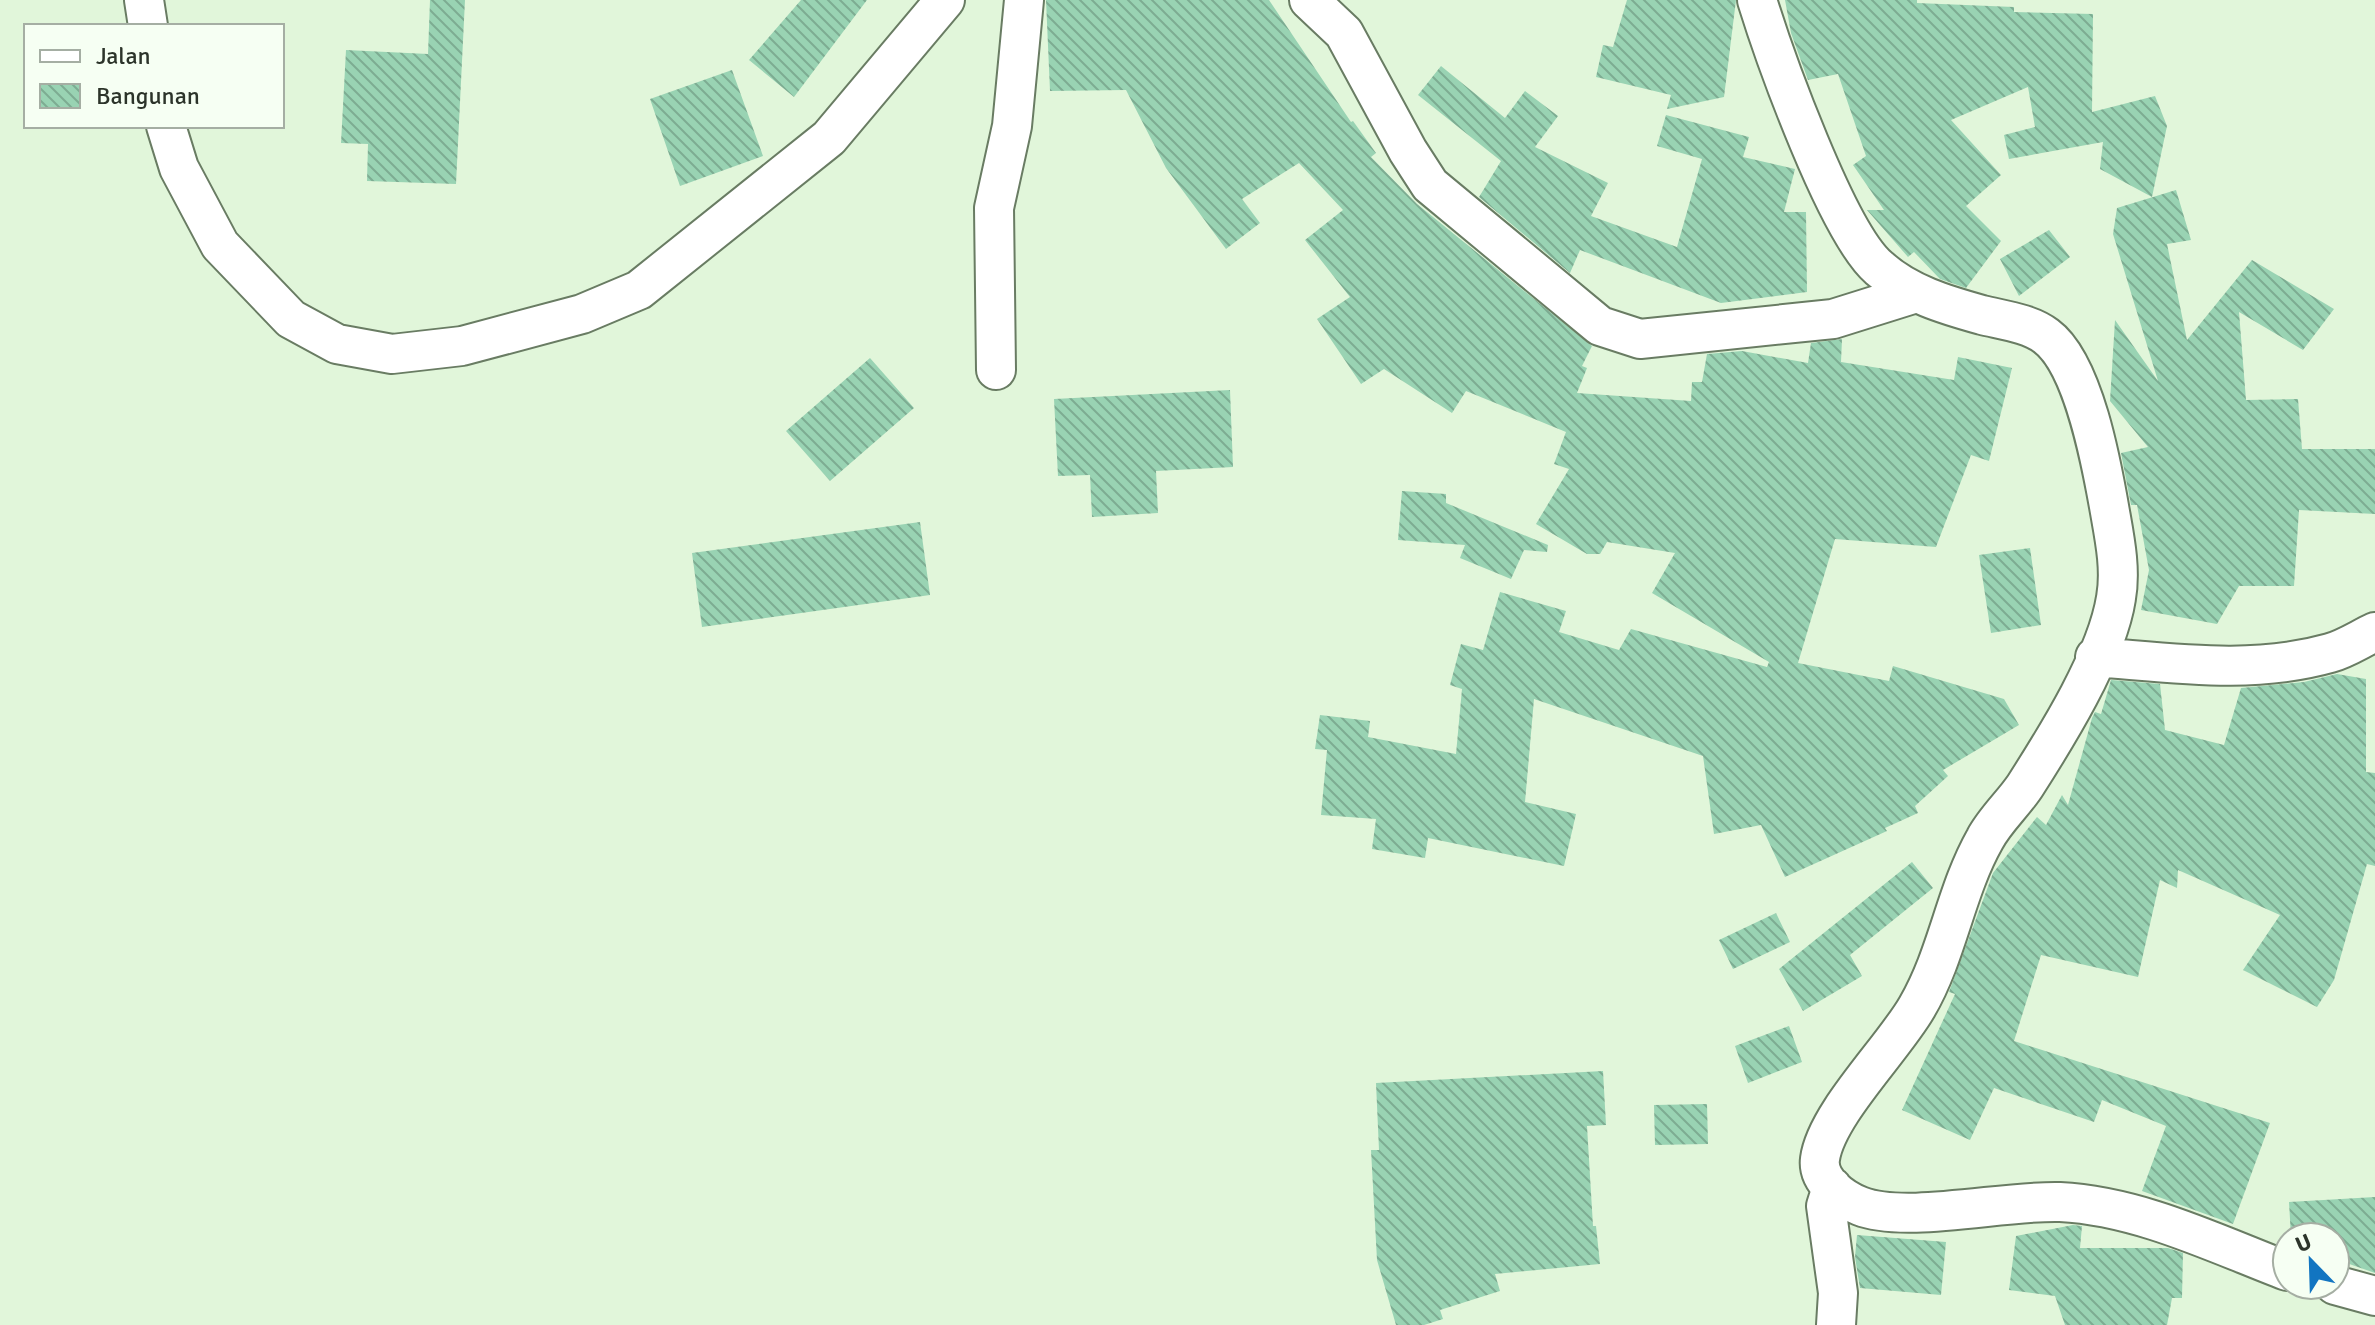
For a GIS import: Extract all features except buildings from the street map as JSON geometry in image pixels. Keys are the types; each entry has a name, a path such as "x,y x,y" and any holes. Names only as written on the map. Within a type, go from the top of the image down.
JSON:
{"street":[{"path":"144,0 148,24"},
{"path":"167,128 179,168 220,245 291,319 337,344 392,354 462,346 582,314 639,290 829,138 945,0"},
{"path":"996,370 994,208 1012,126 1024,0"},
{"path":"1309,0 1344,33 1430,185 1563,298 1617,334 1640,339 1833,319 1916,293"},
{"path":"1757,0 1771,44 1838,204 1876,266 1916,293 2049,337 2074,377 2092,429 2111,513 2118,571 2112,617 2070,714 2022,791 1987,834 1970,869 1942,951 1917,1007 1837,1120 1820,1153 1820,1171 1837,1194 1863,1208 1905,1213 1991,1204 2061,1202 2126,1210 2271,1265"},
{"path":"2095,657 2209,668 2256,665 2331,653 2375,632"},
{"path":"1832,1187 1826,1206 1838,1293 1836,1325"},
{"path":"2351,1289 2375,1296"}]}
